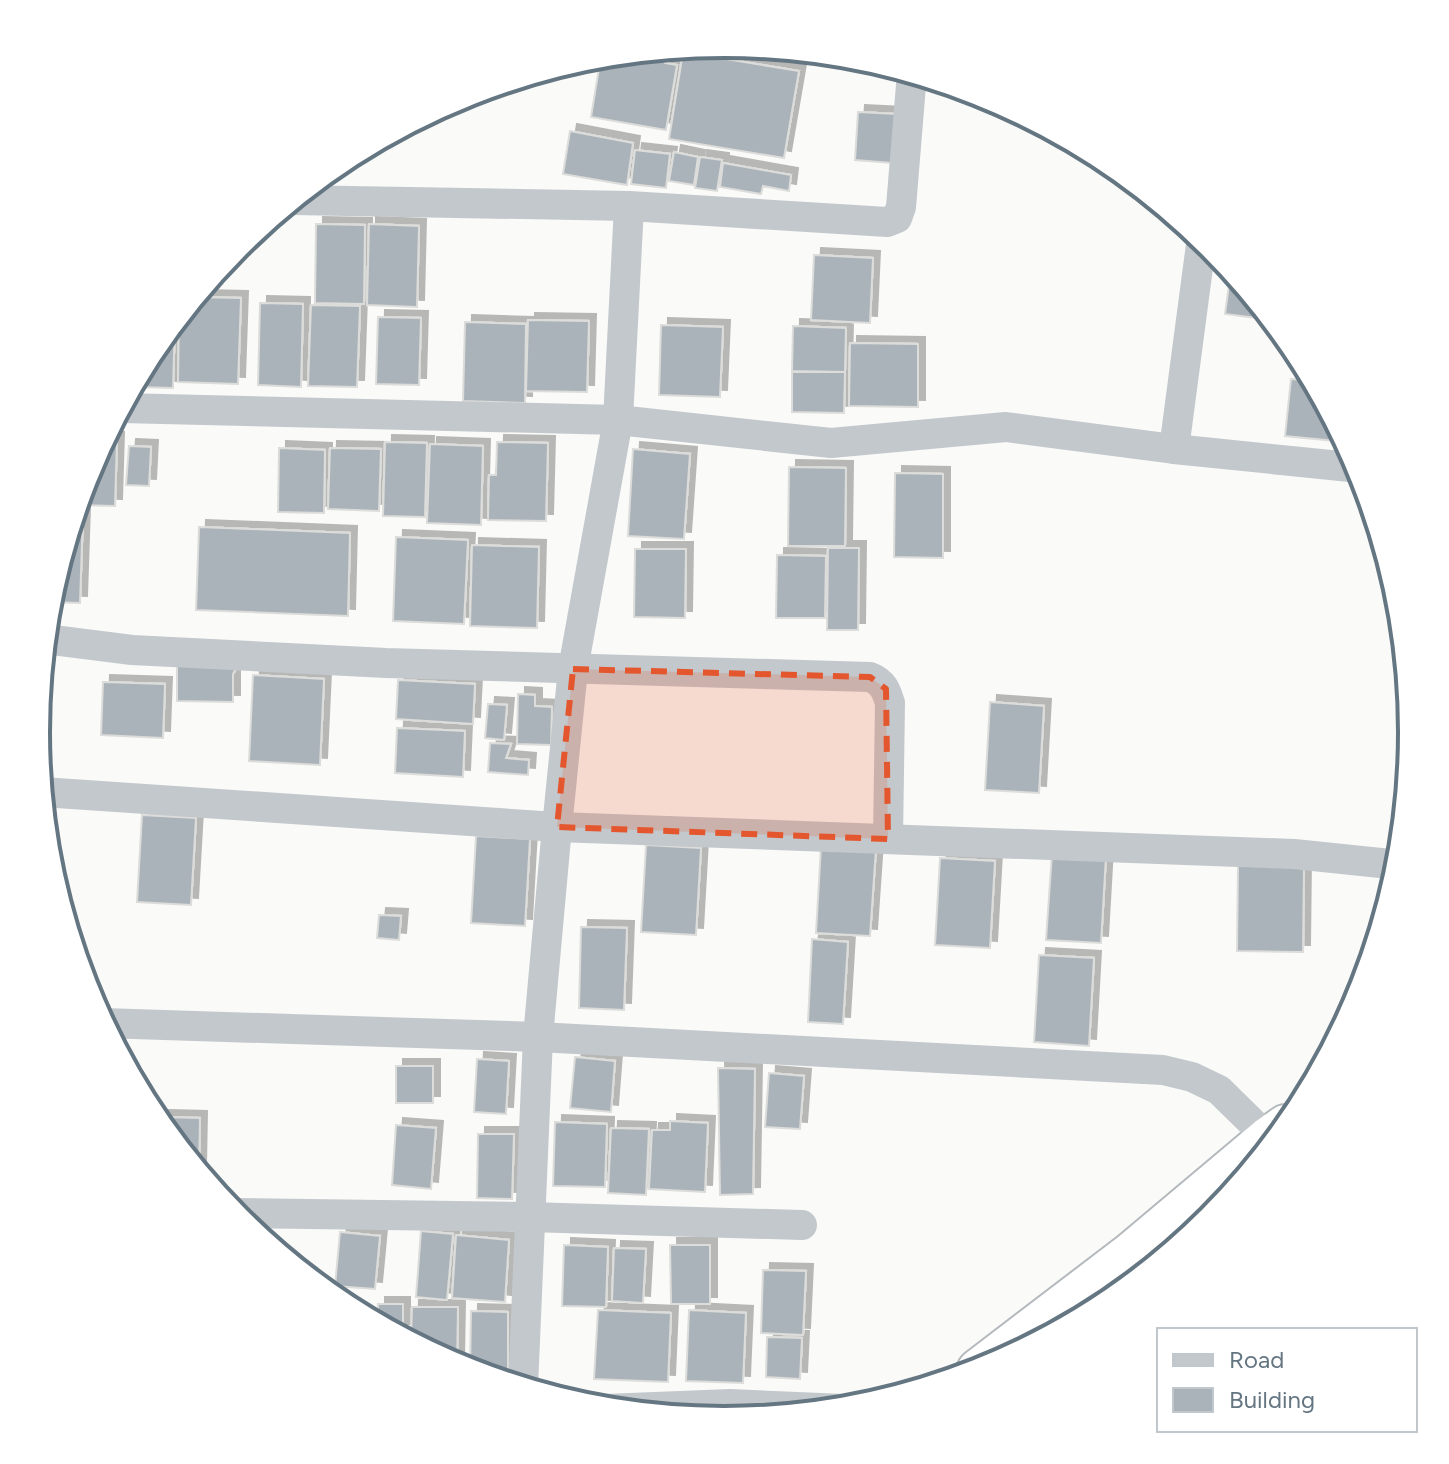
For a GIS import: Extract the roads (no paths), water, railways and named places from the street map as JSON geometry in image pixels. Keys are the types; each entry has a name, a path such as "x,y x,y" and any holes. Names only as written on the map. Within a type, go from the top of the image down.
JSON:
{"highway":[{"path":"1025,1336 1131,1255 1247,1159"}],"street":[{"path":"310,200 629,206 887,222 897,218 901,207 911,84"},
{"path":"523,1376 538,1037 573,669 618,420 629,206"},
{"path":"1174,449 1200,254"},
{"path":"133,408 618,420 831,443 1006,427 1174,449 1344,466"},
{"path":"57,640 132,650 573,669 870,677 880,681 890,703 888,839"},
{"path":"53,793 557,827 1294,854 1386,864"},
{"path":"117,1023 538,1037 1163,1070 1192,1077 1219,1090 1271,1128"},
{"path":"253,1213 802,1225"},
{"path":"696,1405 758,1405"}]}
